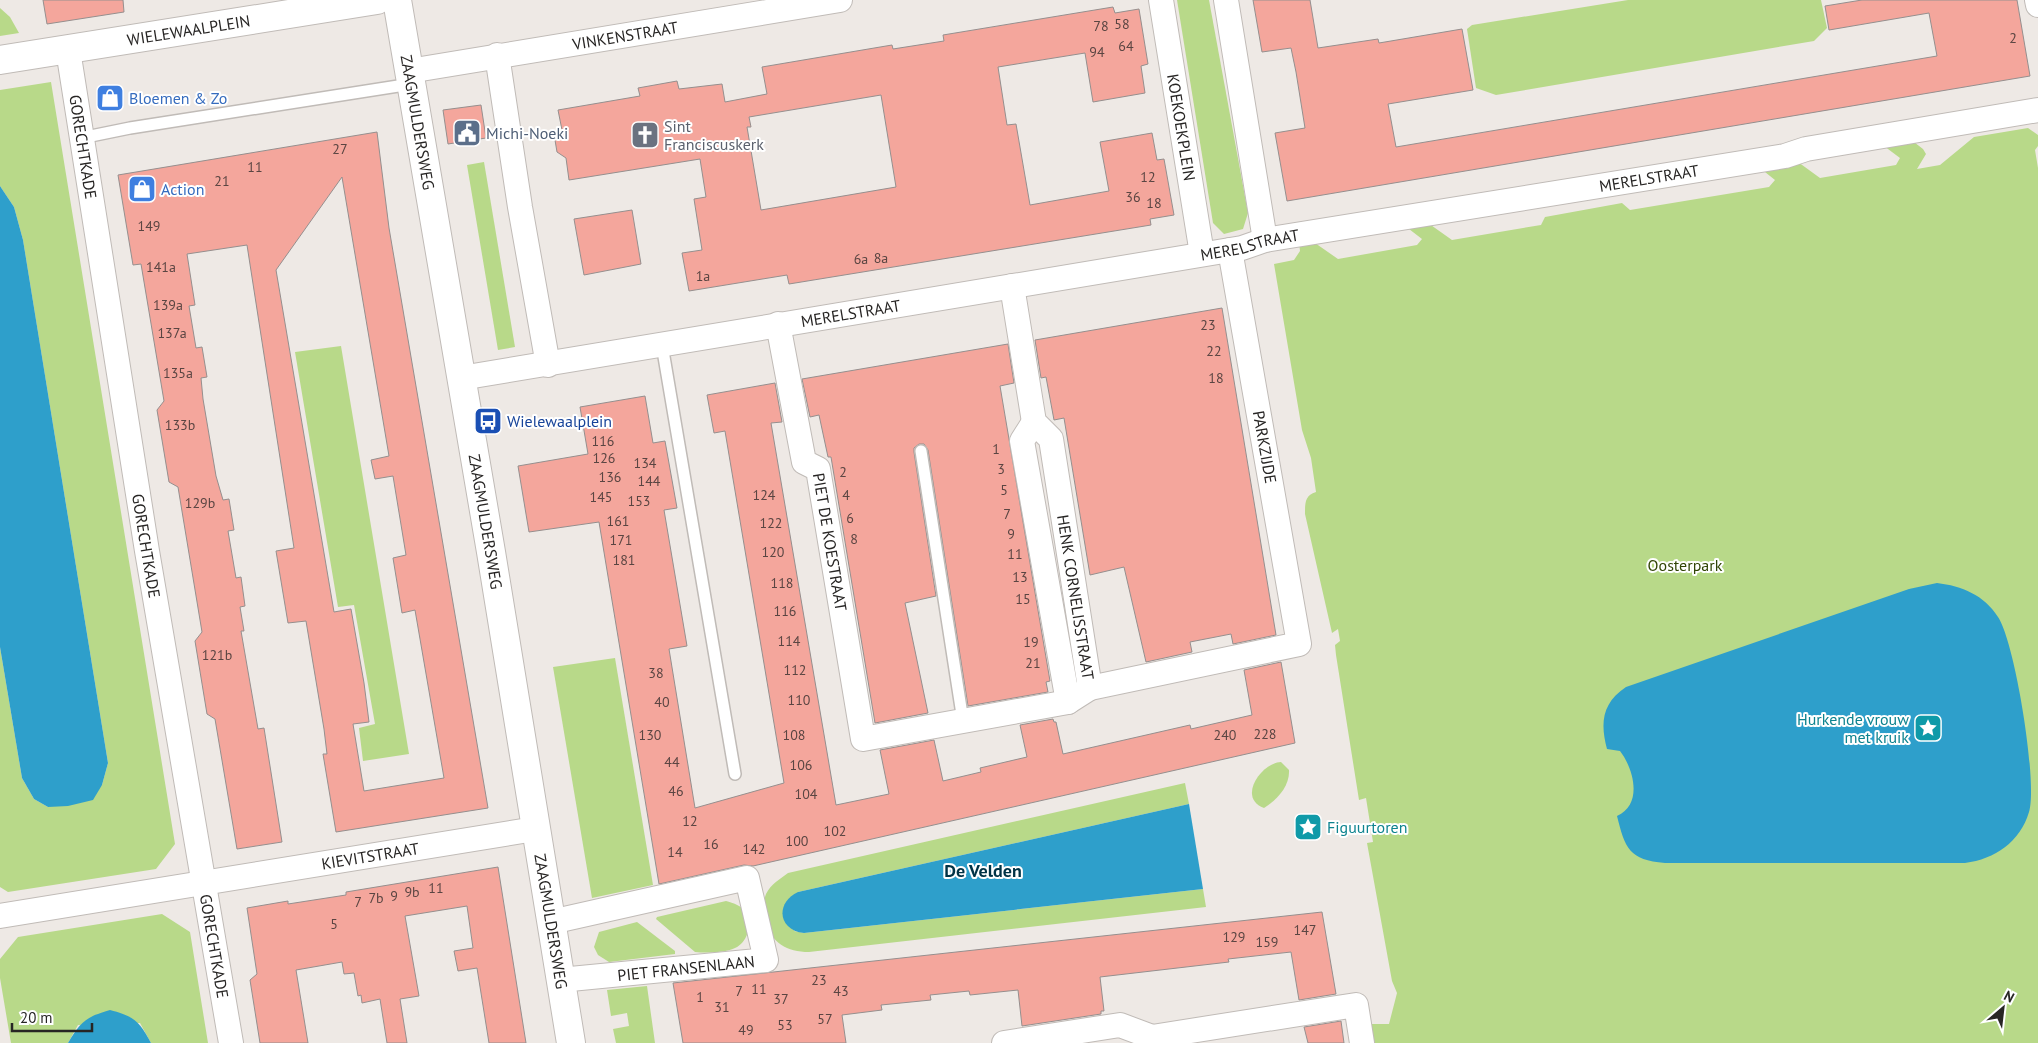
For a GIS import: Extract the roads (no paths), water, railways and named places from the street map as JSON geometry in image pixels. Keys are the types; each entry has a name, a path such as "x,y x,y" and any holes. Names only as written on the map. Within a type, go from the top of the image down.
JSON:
{"street":[{"name":"WIELEWAALPLEIN","path":"0,60 377,0"},
{"name":"ZAAGMULDERSWEG","path":"397,0 571,1043"},
{"name":"VINKENSTRAAT","path":"410,78 497,55 840,0"},
{"name":"KOEKOEKPLEIN","path":"1161,0 1202,254"},
{"path":"1226,0 1265,240"},
{"path":"2037,0 2038,5"},
{"name":"GORECHTKADE","path":"68,50 147,551 205,883 230,1043"},
{"path":"497,55 520,207 548,364"},
{"name":"MERELSTRAAT","path":"461,378 1230,250 1265,240 1585,190 2038,110"},
{"name":"PARKZIJDE","path":"1230,250 1299,644"},
{"path":"1012,286 1034,422"},
{"name":"PIET DE KOESTRAAT","path":"778,324 804,462 818,469 864,739 963,721"},
{"name":"HENK CORNELISSTRAAT","path":"1068,702 1022,441 1034,422 1051,438 1090,688 1299,644"},
{"path":"963,721 1068,702 1090,688"},
{"name":"KIEVITSTRAAT","path":"0,916 536,829"},
{"name":"PIET FRANSENLAAN","path":"552,922 747,878 766,960 560,980"},
{"path":"1004,1043 1121,1034 1153,1040 1356,1005 1362,1043"}],"lane":[{"path":"81,138 410,78"},
{"path":"662,345 735,774"},
{"path":"920,451 963,721"}],"water":[{"path":"0,186 14,207 23,240 108,763 102,785 93,800 68,806 48,807 34,799 22,778 0,647"},
{"path":"1937,583 1964,589 1986,603 1998,617 2005,631 2011,654 2018,682 2028,744 2031,796 2029,812 2025,823 2013,840 2005,847 1986,858 1965,863 1665,863 1643,859 1630,850 1626,844 1617,816 1625,811 1630,804 1634,786 1629,767 1620,751 1607,749 1604,731 1605,714 1618,693 1626,687 1909,589"},
{"path":"1189,804 1203,889 804,933 789,927 783,916 783,909 786,903 798,892"},
{"path":"110,1010 131,1018 140,1025 151,1043 68,1043 85,1021"}],"place":[{"name":"Bloemen & Zo","path":"110,98"},
{"name":"Michi-Noeki","path":"467,133"},
{"name":"Sint Franciscuskerk","path":"645,135"},
{"name":"Action","path":"142,189"},
{"name":"Wielewaalplein","path":"488,421"},
{"name":"Hurkende vrouw met kruik","path":"1928,728"},
{"name":"Figuurtoren","path":"1308,827"}],"district":[{"name":"De Velden","path":"983,870"}],"park label":[{"name":"Oosterpark","path":"1685,565"}]}
